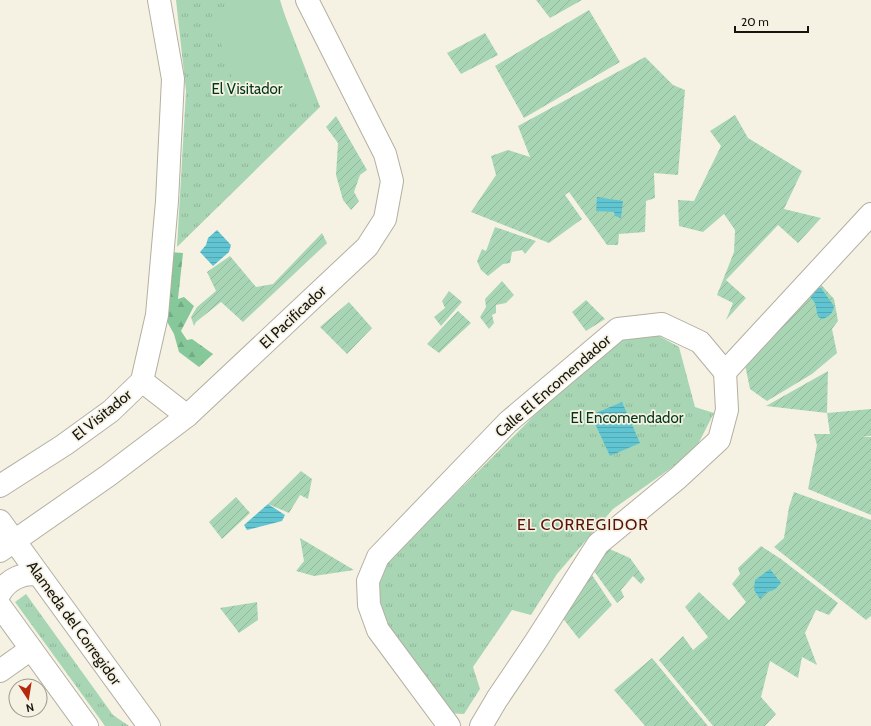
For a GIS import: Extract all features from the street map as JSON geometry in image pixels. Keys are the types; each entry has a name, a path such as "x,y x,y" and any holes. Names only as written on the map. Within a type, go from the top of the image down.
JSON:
{"street":[{"name":"El Visitador","path":"0,486 64,445 111,411 142,381 157,315 167,201 173,79 159,0"},
{"name":"El Pacificador","path":"7,546 109,474 187,416 367,247 385,219 392,181 385,154 307,0"},
{"path":"481,726 598,544 678,478 719,440 727,410 725,372 871,214"},
{"name":"Calle El Encomendador","path":"449,726 378,630 369,605 368,581 378,557 508,422 618,329 662,324 700,342 725,372"},
{"path":"142,381 187,416"},
{"name":"Alameda del Corregidor","path":"0,521 7,546 39,575 149,726"},
{"path":"0,593 6,586 19,576 33,574 39,575"},
{"path":"0,606 87,726"},
{"path":"0,671 31,649"}],"green space":[{"name":"El Visitador","path":"176,0 279,0 320,107 177,247 186,91"},
{"path":"248,0 280,0 310,97 244,117 211,11"},
{"path":"536,0 582,0 550,18"},
{"path":"589,10 620,62 524,118 495,66"},
{"path":"485,33 498,55 461,74 447,53"},
{"path":"645,57 673,85 685,90 678,175 654,173 655,198 646,201 645,232 619,234 618,245 607,245 569,192 565,195 582,219 549,243 471,212 496,175 491,156 508,150 530,157 518,126"},
{"path":"735,115 748,138 802,171 784,209 821,218 798,243 778,225 726,280 746,298 726,320 733,303 717,295 734,252 735,230 724,214 703,232 679,226 678,200 694,201 721,146 710,131"},
{"path":"336,116 367,170 360,175 354,192 359,201 351,210 343,200 336,175 338,143 326,127"},
{"path":"495,227 536,241 525,254 522,250 512,252 510,263 503,264 488,276 481,270 477,261 482,249 486,251"},
{"path":"322,233 327,243 243,322 221,302 196,322 194,326 191,317 197,307 216,291 207,272 230,256 256,287 273,284"},
{"path":"170,252 183,253 178,299 184,297 194,306 181,331 187,340 192,339 213,354 199,367 179,352 174,334 165,318"},
{"path":"816,279 834,299 838,321 832,329 837,353 812,374 767,401 750,389 744,360"},
{"path":"502,281 514,295 506,303 496,305 496,313 492,315 494,323 489,329 480,317 486,307 485,299"},
{"path":"449,291 462,302 441,326 434,317 445,308 442,301"},
{"path":"586,300 605,319 586,331 572,312"},
{"path":"349,302 372,328 347,354 320,327"},
{"path":"458,311 471,323 439,353 427,344"},
{"name":"El Encomendador","path":"652,332 679,347 695,407 714,413 694,452 613,509 557,574 531,615 512,610 473,667 480,689 464,714 446,713 387,625 377,594 377,580 385,564 581,369 614,340"},
{"path":"828,371 827,413 766,406"},
{"path":"871,409 871,436 861,436 871,437 871,515 808,489 817,445 814,434 830,434 827,413"},
{"path":"301,471 312,479 308,499 300,495 289,513 268,504"},
{"path":"794,492 871,520 871,616 866,620 774,547 784,538 789,507"},
{"path":"236,497 250,513 222,539 209,522"},
{"path":"300,538 354,570 314,576 296,571 304,561"},
{"path":"761,546 781,559 838,603 829,615 816,610 805,633 817,665 802,657 798,678 770,661 761,697 776,714 765,726 713,726 659,660 683,636 693,650 708,637 685,607 699,592 729,620 746,602 732,584 740,574 738,568"},
{"path":"605,547 630,558 645,579 641,584 633,576 621,590 624,597 617,603 591,567"},
{"path":"592,575 612,605 579,639 561,616"},
{"path":"26,594 113,715 129,726 105,726 15,602"},
{"path":"257,602 258,620 239,633 220,608"},
{"path":"652,658 708,726 645,726 614,690"}],"water":[{"path":"597,197 623,201 621,218 615,216 614,212 596,211"},
{"path":"217,230 231,245 229,252 213,266 200,252 206,245 208,238"},
{"path":"821,288 834,306 831,314 823,319 818,317 815,303 811,298 812,291"},
{"path":"622,402 640,443 610,456 591,415"},
{"path":"268,504 285,515 282,521 247,530 244,525"},
{"path":"770,569 781,583 777,588 768,591 760,599 754,590 755,580"}],"district":[{"name":"EL CORREGIDOR","path":"583,524"}]}
